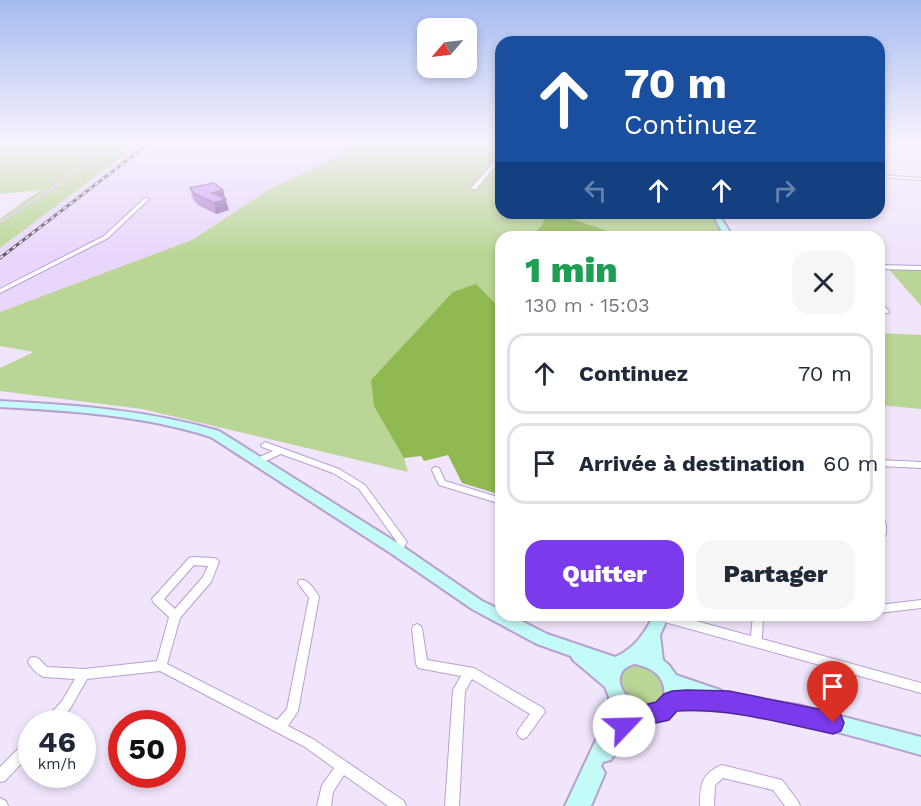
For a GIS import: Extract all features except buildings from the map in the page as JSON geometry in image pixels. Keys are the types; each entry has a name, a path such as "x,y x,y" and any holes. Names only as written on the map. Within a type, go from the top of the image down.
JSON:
{"main road":[{"path":"0,404 96,409 135,414 186,424 215,434 397,550 477,605 495,614"},
{"path":"508,621 542,639 616,665"},
{"path":"574,806 616,715 612,673 616,665 633,657 652,635 659,621"},
{"path":"652,635 656,663 672,681 729,701 855,728 921,746"},
{"path":"573,651 614,690 625,706 644,715"},
{"path":"633,657 656,663"},
{"path":"582,806 608,746 624,726 644,715 661,712 672,701 672,681"},
{"path":"672,701 729,701"}],"street":[{"path":"474,188 482,179"},
{"path":"0,291 106,237 147,199"},
{"path":"885,267 921,268"},
{"path":"265,445 278,452 336,471 362,487 402,542 397,550"},
{"path":"258,460 278,452"},
{"path":"885,463 920,466"},
{"path":"436,470 442,483 495,499"},
{"path":"161,666 174,616 207,579 214,562 192,561 157,599 174,616"},
{"path":"279,728 292,711 314,597 303,583"},
{"path":"885,608 921,604"},
{"path":"679,621 921,688"},
{"path":"756,643 758,621"},
{"path":"417,629 422,664 470,672 539,712 524,733"},
{"path":"34,662 44,672 84,674 161,666 309,744 399,806"},
{"path":"452,806 459,690 470,672"},
{"path":"62,710 84,674"},
{"path":"0,776 18,757"},
{"path":"324,806 327,790 342,768"},
{"path":"707,806 706,784 713,775 722,771 777,785 793,806"}],"shaded area":[{"path":"92,179 292,179 268,190 192,240 0,312 0,248"}],"green space":[{"path":"0,179 93,179 0,248 0,219 40,190 0,194"},
{"path":"292,179 495,179 495,219 544,219 542,225 536,231 495,231 495,303 476,284 404,458 408,472 142,409 0,391 0,368 34,352 0,346 0,312 192,240 268,190"},
{"path":"544,219 572,219 608,231 536,231"},
{"path":"572,219 715,219 722,231 608,231"},
{"path":"886,266 921,268 921,306"},
{"path":"476,284 495,303 495,493 462,483 448,455 424,461 421,456 404,458 374,406 371,380 453,292"},
{"path":"885,333 921,335 921,409 885,406"},
{"path":"637,664 648,668 659,677 665,692 659,704 644,706 630,700 625,695 620,682 621,674 630,665"}],"waterway":[{"path":"0,222 65,179"}],"railway":[{"path":"0,258 103,179"}],"route":[{"path":"624,726 644,715 661,712 668,708 672,701 687,700 729,701 833,723"}]}
